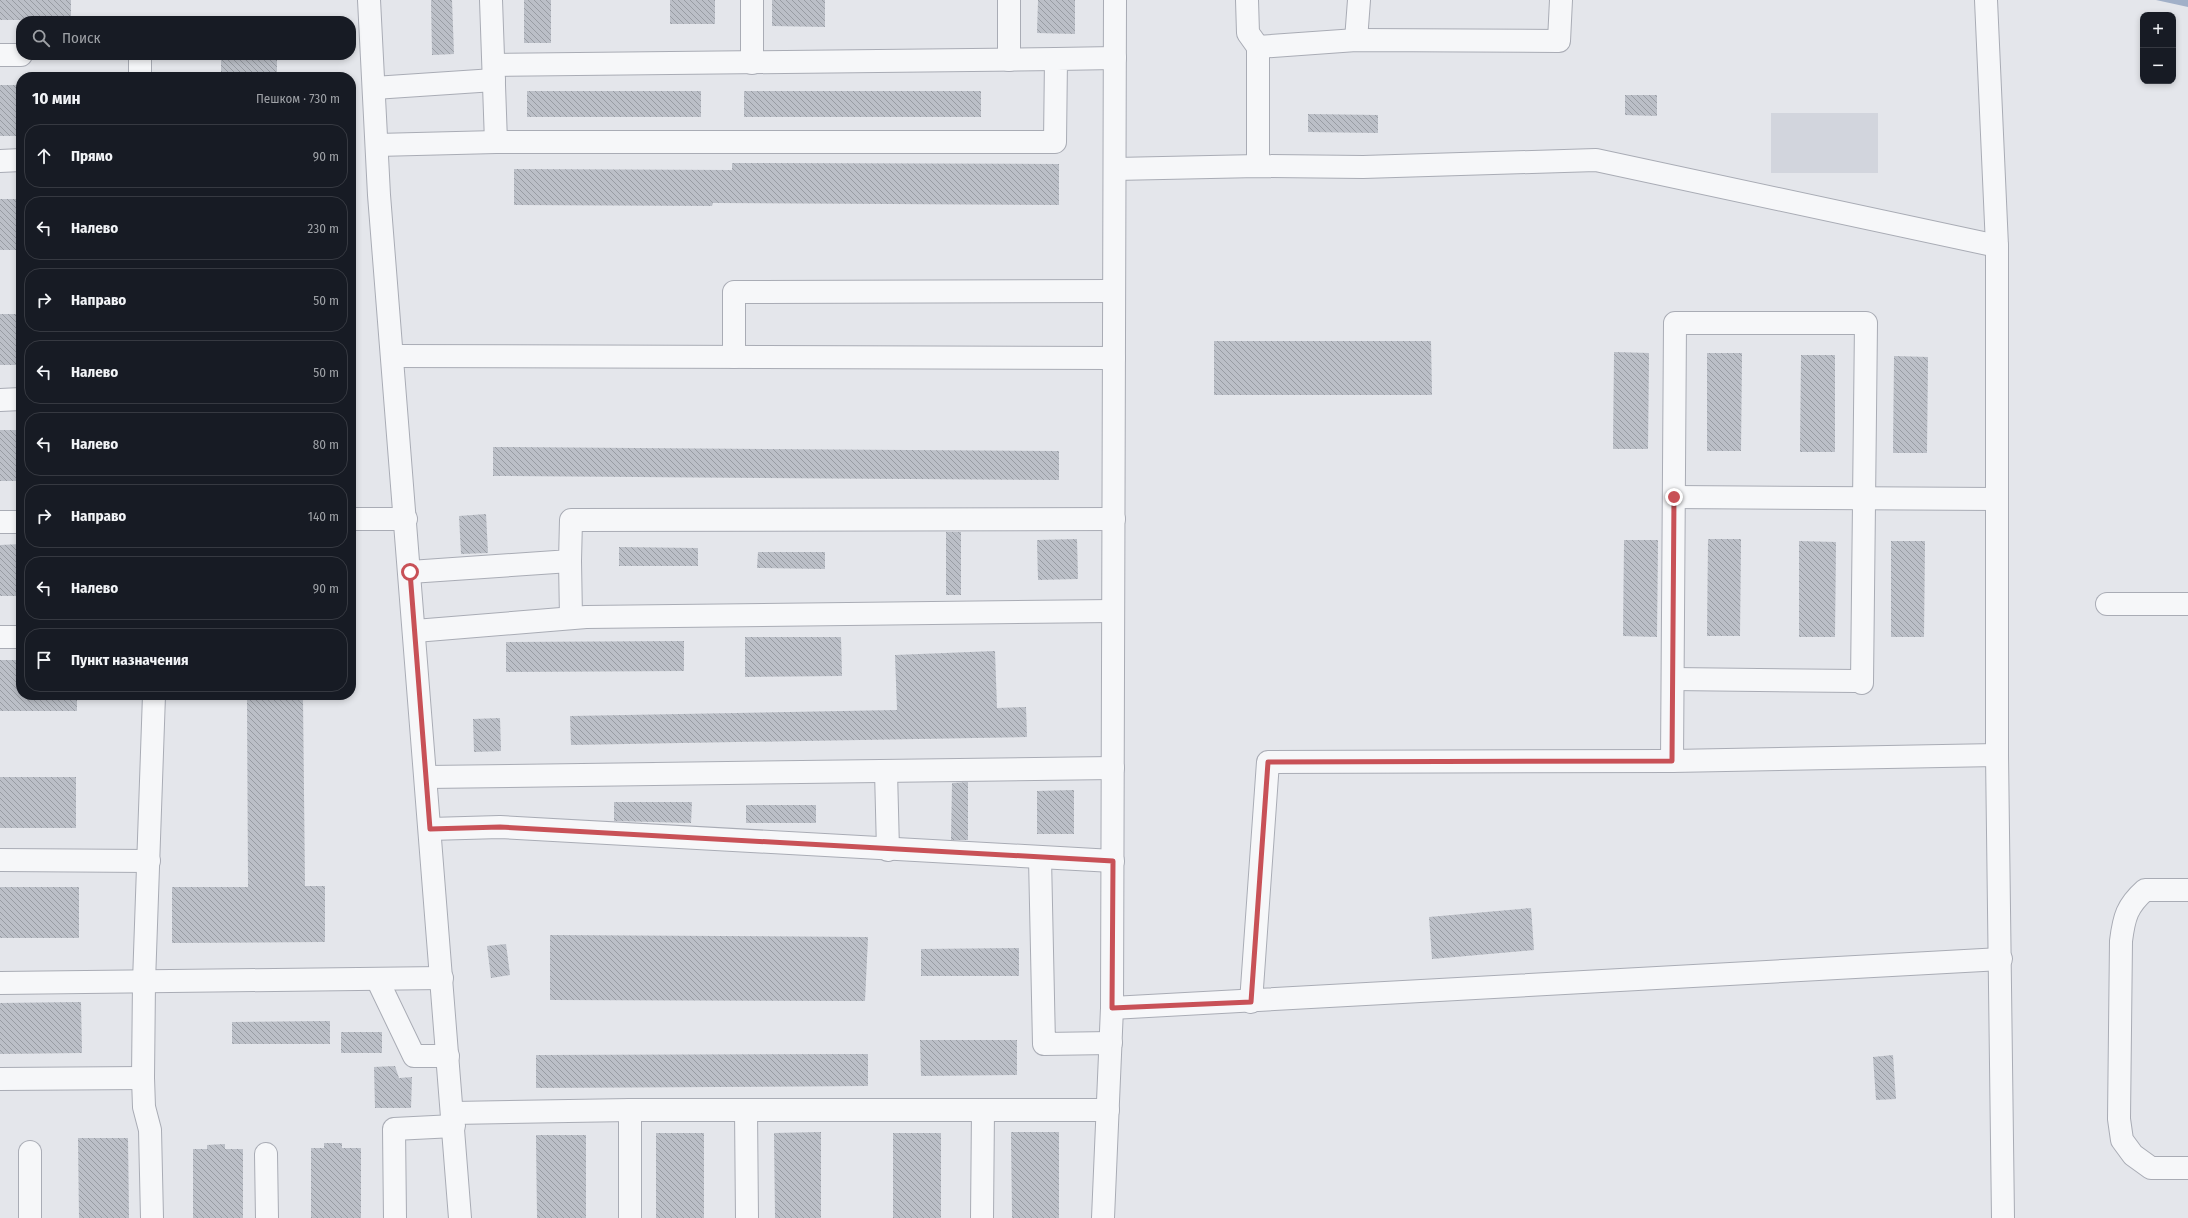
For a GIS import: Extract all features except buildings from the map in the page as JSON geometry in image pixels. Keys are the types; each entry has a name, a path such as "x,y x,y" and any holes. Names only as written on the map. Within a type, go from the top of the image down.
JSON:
{"street":[{"path":"369,0 377,145 392,356 415,630 460,1218"},
{"path":"491,0 496,142"},
{"path":"752,0 752,63"},
{"path":"1009,60 1010,0"},
{"path":"1103,1218 1112,1008 1115,169 1114,0"},
{"path":"1247,0 1248,33 1258,47 1258,166"},
{"path":"1356,40 1359,0"},
{"path":"1258,47 1356,40 1559,41 1561,0"},
{"path":"1986,0 1997,246 1996,755 2001,959 2003,1218"},
{"path":"0,55 16,55"},
{"path":"374,88 494,73 752,63 1114,58"},
{"path":"377,145 496,142 1055,142 1056,59"},
{"path":"140,60 140,72"},
{"path":"0,161 16,160"},
{"path":"1115,169 1258,166 1363,167 1596,160 1997,246"},
{"path":"734,357 734,292 1114,291"},
{"path":"1672,761 1675,322 1866,323 1864,498 1859,682 1673,679"},
{"path":"392,356 1114,358"},
{"path":"0,400 16,399"},
{"path":"1674,497 1997,499"},
{"path":"356,519 406,519"},
{"path":"571,618 571,520 1114,519"},
{"path":"0,522 16,522"},
{"path":"410,572 570,561"},
{"path":"2107,604 2188,604"},
{"path":"415,630 571,618 1114,611"},
{"path":"0,637 16,637"},
{"path":"152,1218 150,1130 144,1107 143,1078 144,982 154,700"},
{"path":"1251,1002 1268,762 1672,761 1996,755"},
{"path":"426,778 1113,768"},
{"path":"886,771 888,850"},
{"path":"430,829 500,827 888,850 1113,861"},
{"path":"1040,858 1044,1044 1111,1043"},
{"path":"0,860 149,861"},
{"path":"2188,890 2145,890 2132,902 2124,921 2121,949 2119,1119 2122,1140 2133,1155 2150,1168 2188,1168"},
{"path":"1112,1008 1251,1002 2001,959"},
{"path":"0,983 442,978"},
{"path":"377,979 414,1056 448,1056"},
{"path":"0,1079 143,1078"},
{"path":"395,1218 394,1129 453,1119 630,1110 1108,1110"},
{"path":"630,1110 630,1218"},
{"path":"746,1110 747,1218"},
{"path":"982,1218 983,1110"},
{"path":"30,1152 30,1218"},
{"path":"266,1154 267,1218"}],"shaded area":[{"path":"1771,113 1878,113 1878,173 1771,173"}],"water":[{"path":"2156,0 2188,0 2188,7"}],"route":[{"path":"410,572 430,829 500,827 1113,861 1112,1008 1251,1002 1268,762 1672,761 1674,497"}]}
